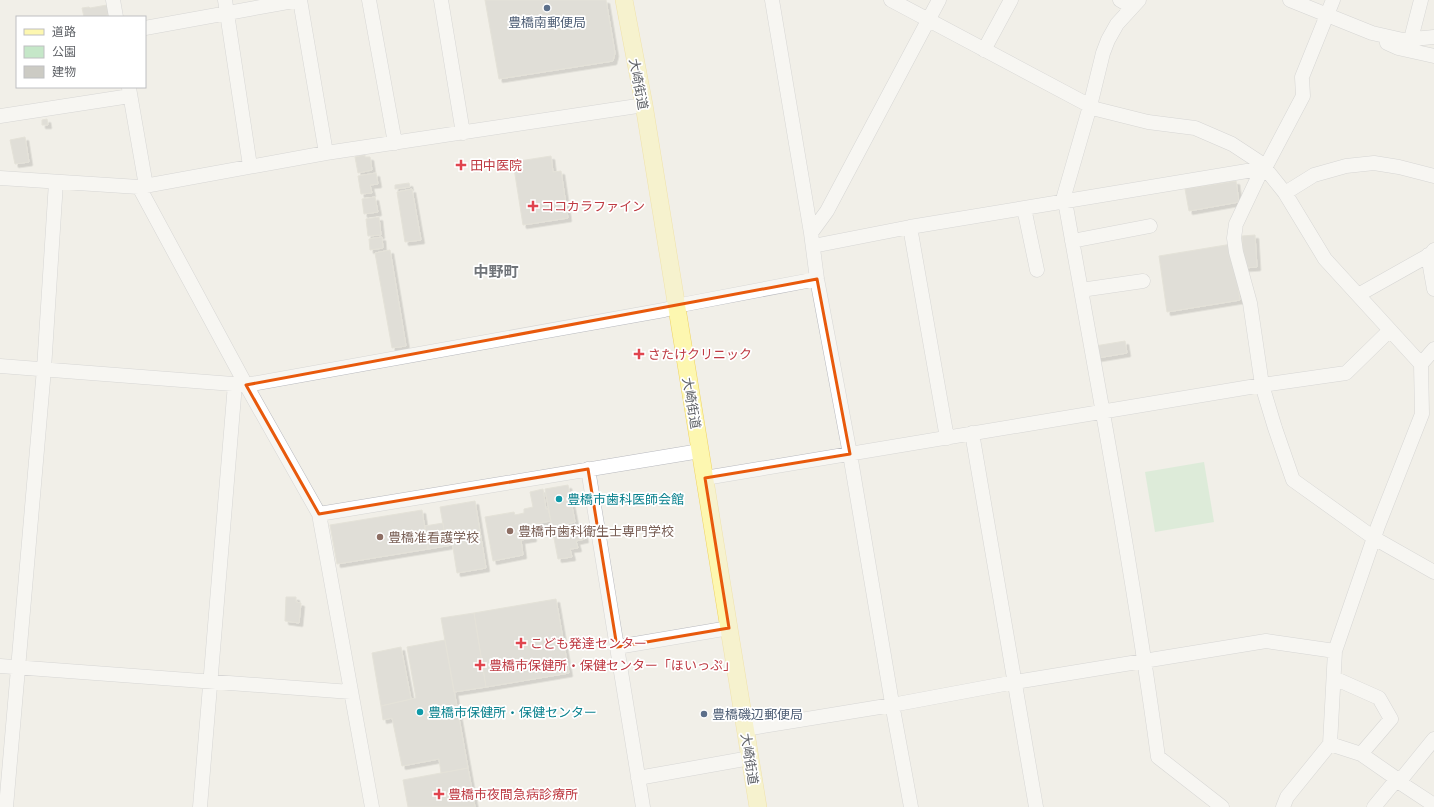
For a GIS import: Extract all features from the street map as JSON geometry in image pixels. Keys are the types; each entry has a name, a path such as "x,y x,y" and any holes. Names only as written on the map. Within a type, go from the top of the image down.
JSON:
{"main road":[{"name":"大崎街道","path":"624,0 644,105 758,807"}],"street":[{"path":"113,0 116,16"},
{"path":"146,28 226,7 299,0 326,153"},
{"path":"369,0 395,143"},
{"path":"441,0 463,133"},
{"path":"772,0 812,240 817,279 850,454 892,705 911,807"},
{"path":"891,0 1090,106 1148,122 1195,128 1232,144 1261,163 1264,169 1285,193 1325,259 1421,364 1422,414 1374,538 1335,651 1330,744 1287,797 1283,807"},
{"path":"812,240 939,0"},
{"path":"984,50 1011,0"},
{"path":"1290,0 1372,33 1403,40 1434,37"},
{"path":"1333,0 1302,77 1303,96 1236,224 1234,238 1236,252 1250,302 1262,385 1293,480 1374,538 1434,572"},
{"path":"1411,39 1421,0"},
{"path":"1130,2 1108,40 1103,53 1090,106 1064,196 1145,660 1158,758 1222,807"},
{"path":"226,7 250,166"},
{"path":"1372,33 1376,38 1398,48 1434,56"},
{"path":"0,116 130,92 143,186 241,385 319,514 372,807"},
{"path":"0,178 143,186 326,153 644,105"},
{"path":"1285,193 1314,175 1346,166 1374,163 1399,167 1434,176"},
{"path":"812,240 910,227 1264,169"},
{"path":"6,807 44,369 56,182"},
{"path":"1024,208 1037,270"},
{"path":"1072,241 1150,226"},
{"path":"910,227 947,438"},
{"path":"1358,295 1431,252 1434,289"},
{"path":"0,366 241,385 664,310 676,306 817,279"},
{"path":"1081,290 1143,281"},
{"path":"705,478 1262,385 1346,373 1390,330"},
{"path":"1421,364 1434,349"},
{"path":"200,807 210,682 241,385"},
{"path":"972,433 1036,807"},
{"path":"319,514 700,451"},
{"path":"588,470 643,807"},
{"path":"617,646 729,628"},
{"path":"745,728 892,705 1015,682 1266,641 1335,651"},
{"path":"0,666 351,692"},
{"path":"1334,678 1378,698 1391,719 1361,754"},
{"path":"1374,807 1434,738"},
{"path":"1330,744 1361,754 1434,805"},
{"path":"638,778 750,758"}],"highlighted area":[{"path":"817,279 850,454 705,478 729,628 617,647 588,469 319,514 246,385"}],"green space":[{"path":"1204,462 1214,522 1155,532 1145,472"}],"building":[{"path":"485,0 606,0 615,53 613,61 499,79"},
{"path":"107,5 109,14 107,16 84,16 82,8"},
{"path":"47,119 48,125 42,125 42,120"},
{"path":"25,137 29,162 15,164 10,140"},
{"path":"365,155 365,157 370,157 372,170 358,173 355,157"},
{"path":"551,156 553,172 561,171 568,218 523,225 513,162"},
{"path":"376,173 378,184 370,185 372,193 361,194 358,176"},
{"path":"1236,181 1239,202 1189,211 1185,189"},
{"path":"409,183 410,187 395,189 395,185"},
{"path":"412,189 421,240 405,242 397,192"},
{"path":"375,197 378,212 364,214 362,199"},
{"path":"379,217 381,235 368,236 366,219"},
{"path":"1255,235 1257,267 1244,268 1242,236"},
{"path":"382,237 383,248 370,250 369,239"},
{"path":"1232,244 1240,300 1167,312 1159,256"},
{"path":"390,250 406,346 392,348 375,253"},
{"path":"1125,341 1127,353 1097,358 1095,346"},
{"name":"豊橋市歯科医師会館","path":"568,485 575,522 552,527 545,489"},
{"name":"豊橋市歯科衛生士専門学校","path":"543,489 546,509 548,509 551,521 531,524 533,538 521,540 523,555 493,561 485,517 514,512 515,515 524,513 524,509 533,507 530,492"},
{"path":"475,501 486,568 457,573 450,529 444,530 440,507"},
{"name":"豊橋准看護学校","path":"422,510 428,549 337,564 330,525"},
{"path":"443,523 444,530 450,529 452,545 428,549 425,526"},
{"path":"582,527 585,539 576,541 578,548 570,549 572,557 558,559 553,533"},
{"path":"286,597 296,597 296,602 301,603 299,623 285,621"},
{"name":"こども発達センター","path":"556,599 569,673 486,687 474,613"},
{"path":"474,613 486,687 454,692 441,618"},
{"name":"豊橋市保健所・保健センター","path":"445,640 468,768 441,773 439,759 402,766 392,718 383,720 381,706 416,698 407,647"},
{"path":"401,647 411,699 381,706 372,653"},
{"name":"豊橋市夜間急病診療所","path":"468,768 475,807 408,807 403,780"}],"place":[{"name":"豊橋南郵便局","path":"547,8"},
{"name":"田中医院","path":"461,165"},
{"name":"ココカラファイン","path":"533,206"},
{"name":"さたけクリニック","path":"639,354"},
{"name":"豊橋市歯科医師会館","path":"559,499"},
{"name":"豊橋市歯科衛生士専門学校","path":"510,531"},
{"name":"豊橋准看護学校","path":"380,537"},
{"name":"こども発達センター","path":"521,643"},
{"name":"豊橋市保健所・保健センター「ほいっぷ」","path":"480,665"},
{"name":"豊橋市保健所・保健センター","path":"420,712"},
{"name":"豊橋磯辺郵便局","path":"704,714"},
{"name":"豊橋市夜間急病診療所","path":"439,794"}],"district":[{"name":"中野町","path":"496,272"}]}
